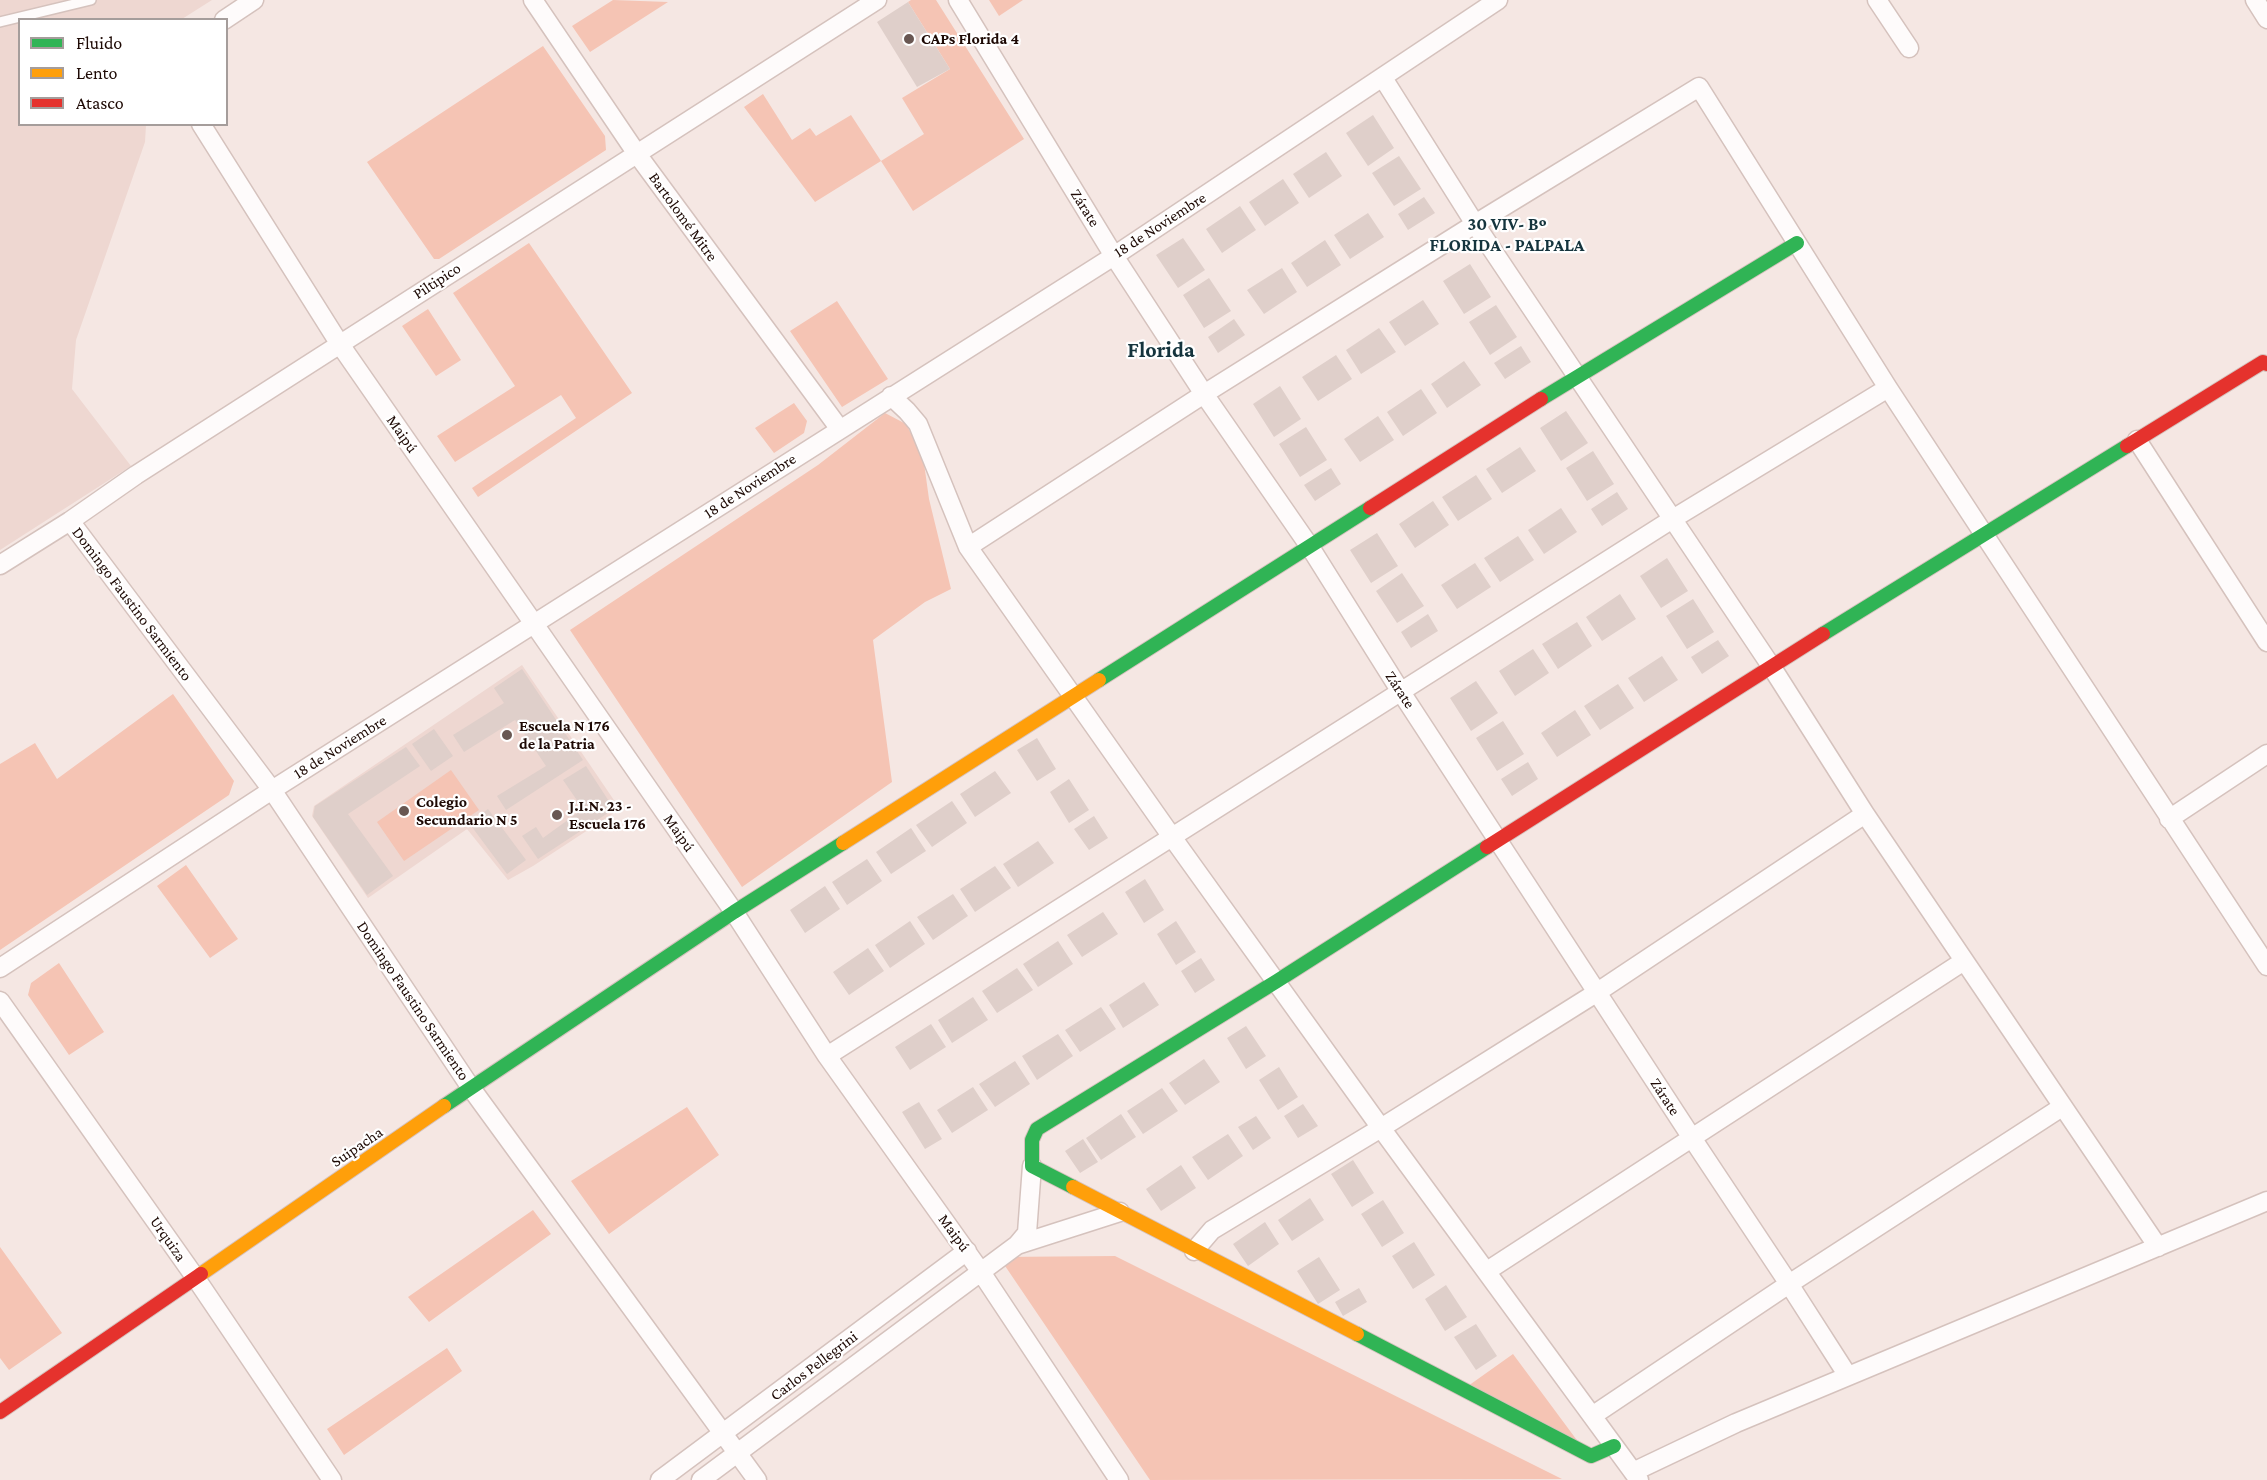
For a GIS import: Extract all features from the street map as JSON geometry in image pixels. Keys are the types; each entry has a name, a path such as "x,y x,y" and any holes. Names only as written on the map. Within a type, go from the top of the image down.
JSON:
{"street":[{"path":"227,18 254,0"},
{"name":"Bartolomé Mitre","path":"533,0 637,154 839,428"},
{"name":"Piltipico","path":"0,566 70,521 136,474 877,0"},
{"name":"Zárate","path":"958,0 1114,256 1204,394 1310,547 1596,993 1848,1376"},
{"name":"18 de Noviembre","path":"0,968 272,790 839,428 1114,256 1498,0"},
{"path":"1877,0 1910,48"},
{"path":"2255,0 2267,19"},
{"path":"1383,78 1475,224 1671,520 1771,666 1865,814 2158,1247"},
{"path":"968,548 1204,394 1699,87 1888,388 2267,966"},
{"name":"Maipú","path":"202,126 339,343 734,912 827,1056 967,1251 1119,1480"},
{"name":"Suipacha","path":"0,1412 471,1088 734,912 1576,377 1797,243"},
{"path":"1017,1245 1027,1233 1032,1140 1037,1129 1277,981 1771,666 2263,362 2267,364"},
{"path":"827,1056 1671,520 1888,388"},
{"path":"891,396 918,424 968,548 1381,1128 1636,1476 1736,1423 2267,1202"},
{"path":"2137,440 2267,642"},
{"name":"Domingo Faustino Sarmiento","path":"70,521 272,790 471,1088 757,1480"},
{"path":"2169,819 2267,754"},
{"path":"1194,1251 1212,1230 1381,1128 1596,993 1865,814"},
{"path":"1487,1271 1964,961"},
{"name":"Urquiza","path":"0,1001 195,1277 332,1480"},
{"path":"1592,1416 1789,1284 2062,1107"},
{"path":"1032,1166 1591,1456 1614,1446"},
{"path":"1017,1245 1120,1212"},
{"name":"Carlos Pellegrini","path":"701,1480 1017,1245"},
{"name":"Carlos Pellegrini","path":"660,1480 967,1251"}],"lane":[{"path":"0,22 91,0"}],"shaded area":[{"path":"0,0 212,0 184,18 18,18 18,126 146,126 145,142 76,340 72,389 131,466 0,550"},
{"path":"613,0 668,2 590,52 572,26"},
{"path":"936,0 1024,139 913,211 881,161 924,134 902,98 950,69 908,2"},
{"path":"989,0 1023,0 999,16"},
{"path":"543,46 605,136 606,150 439,259 434,259 367,162"},
{"path":"763,94 792,140 810,128 816,136 851,115 881,161 815,202 744,107"},
{"path":"529,243 632,393 478,497 472,488 576,418 561,395 455,462 437,436 515,386 453,293"},
{"path":"837,301 888,379 842,407 790,331"},
{"path":"428,309 461,360 436,376 402,326"},
{"path":"794,403 807,421 804,433 774,453 755,428"},
{"path":"885,413 906,424 923,456 929,499 951,589 925,602 873,640 892,782 742,887 570,630 818,465"},
{"path":"522,665 620,809 508,880 467,829 368,898 312,816 314,806"},
{"path":"173,694 234,781 229,795 0,950 0,764 35,743 57,779"},
{"path":"451,770 479,810 404,861 377,822"},
{"path":"186,865 238,939 210,958 157,886"},
{"path":"59,963 104,1032 69,1055 28,995 31,983"},
{"path":"687,1107 719,1155 609,1234 571,1181"},
{"path":"533,1210 551,1234 429,1322 408,1297"},
{"path":"0,1247 62,1333 9,1370 0,1358"},
{"path":"1115,1256 1562,1479 1150,1480 999,1257"},
{"path":"447,1348 462,1371 344,1455 327,1429"},
{"path":"1513,1354 1579,1443 1461,1391"}],"building":[{"name":"CAPs Florida 4","path":"908,2 950,69 917,87 877,22"},
{"path":"1373,115 1394,148 1368,166 1346,133"},
{"path":"1326,152 1342,176 1309,198 1293,174"},
{"path":"1399,156 1421,189 1394,206 1372,173"},
{"path":"1283,179 1299,203 1265,226 1249,202"},
{"path":"1424,197 1435,213 1408,230 1398,214"},
{"path":"1240,206 1256,230 1222,253 1206,229"},
{"path":"1368,213 1384,237 1350,259 1334,235"},
{"path":"1183,238 1205,270 1178,288 1156,255"},
{"path":"1325,240 1341,265 1307,287 1291,263"},
{"path":"1470,264 1491,297 1464,314 1443,281"},
{"path":"1282,268 1297,292 1264,314 1247,290"},
{"path":"1209,278 1231,311 1204,328 1183,295"},
{"path":"1423,300 1439,324 1405,346 1389,322"},
{"path":"1496,305 1517,337 1490,355 1469,322"},
{"path":"1234,319 1245,335 1218,353 1208,337"},
{"path":"1379,328 1396,352 1361,374 1346,350"},
{"path":"1521,346 1531,362 1505,379 1494,363"},
{"path":"1336,355 1352,379 1318,401 1302,377"},
{"path":"1464,361 1481,385 1447,408 1431,384"},
{"path":"1280,386 1301,419 1274,437 1253,404"},
{"path":"1421,389 1437,413 1403,436 1387,412"},
{"path":"1566,411 1588,443 1561,461 1540,428"},
{"path":"1378,416 1394,440 1360,462 1344,439"},
{"path":"1306,427 1327,460 1300,477 1279,444"},
{"path":"1520,447 1536,471 1502,493 1486,469"},
{"path":"1593,451 1614,484 1587,501 1566,468"},
{"path":"1331,468 1341,484 1315,501 1304,485"},
{"path":"1476,475 1492,499 1458,521 1442,497"},
{"path":"1617,492 1628,509 1602,526 1591,509"},
{"path":"1433,501 1449,525 1415,548 1399,524"},
{"path":"1561,508 1577,532 1544,554 1528,530"},
{"path":"1377,533 1398,566 1371,583 1350,550"},
{"path":"1518,536 1534,560 1500,582 1484,558"},
{"path":"1667,558 1688,591 1661,608 1640,576"},
{"path":"1475,563 1491,587 1457,609 1441,585"},
{"path":"1402,573 1424,606 1397,623 1376,591"},
{"path":"1620,594 1636,619 1602,641 1586,617"},
{"path":"1693,599 1714,632 1687,649 1666,616"},
{"path":"1428,614 1438,631 1411,648 1401,632"},
{"path":"1577,622 1592,646 1558,669 1542,644"},
{"path":"1718,640 1729,656 1702,674 1691,657"},
{"path":"1533,649 1549,673 1515,696 1499,671"},
{"path":"1662,656 1678,680 1644,702 1628,678"},
{"path":"522,669 583,760 506,810 497,796 546,766 515,720 464,752 453,735 504,703 494,688"},
{"path":"1476,681 1498,713 1471,731 1450,698"},
{"path":"1618,684 1634,708 1600,730 1584,706"},
{"path":"1575,710 1591,735 1557,757 1541,733"},
{"path":"1503,721 1524,754 1497,771 1476,738"},
{"path":"434,729 453,756 431,771 412,744"},
{"path":"1037,738 1056,769 1037,781 1017,750"},
{"path":"406,747 420,766 348,814 393,876 367,895 313,817 315,806"},
{"path":"1528,762 1538,779 1512,796 1501,779"},
{"path":"586,766 614,809 538,859 522,836 536,827 543,838 583,809 563,780"},
{"path":"995,771 1011,793 975,817 960,794"},
{"path":"1069,779 1089,810 1069,823 1050,792"},
{"path":"952,801 967,823 932,847 916,825"},
{"path":"488,809 526,860 507,874 469,823"},
{"path":"1094,816 1108,838 1089,850 1074,829"},
{"path":"911,828 926,851 891,874 876,852"},
{"path":"1038,841 1054,863 1018,887 1003,864"},
{"path":"867,859 882,881 847,905 832,882"},
{"path":"995,866 1011,888 975,912 960,889"},
{"path":"1145,879 1164,910 1144,923 1125,892"},
{"path":"825,886 840,909 805,933 790,910"},
{"path":"953,894 968,916 933,940 917,917"},
{"path":"1103,912 1118,934 1082,957 1067,935"},
{"path":"910,921 925,944 890,968 875,945"},
{"path":"1176,921 1196,952 1176,965 1157,934"},
{"path":"1058,941 1073,964 1038,987 1023,964"},
{"path":"868,948 884,971 849,995 833,972"},
{"path":"1201,958 1215,980 1195,993 1181,971"},
{"path":"1017,968 1033,990 997,1013 982,991"},
{"path":"1144,982 1159,1005 1123,1028 1109,1005"},
{"path":"973,997 988,1020 952,1043 938,1020"},
{"path":"1101,1007 1116,1029 1080,1052 1065,1030"},
{"path":"931,1024 946,1047 910,1070 895,1047"},
{"path":"1246,1026 1266,1056 1246,1069 1227,1038"},
{"path":"1058,1034 1073,1056 1037,1080 1022,1056"},
{"path":"1204,1059 1220,1082 1185,1105 1169,1083"},
{"path":"1015,1061 1030,1084 995,1107 979,1084"},
{"path":"1279,1067 1298,1097 1278,1110 1259,1080"},
{"path":"973,1087 988,1110 952,1133 937,1110"},
{"path":"1162,1088 1178,1111 1143,1134 1127,1111"},
{"path":"919,1102 942,1139 925,1149 902,1112"},
{"path":"1303,1104 1318,1126 1298,1138 1284,1116"},
{"path":"1121,1114 1136,1137 1101,1160 1086,1138"},
{"path":"1256,1116 1271,1138 1253,1150 1238,1127"},
{"path":"1228,1134 1243,1156 1208,1180 1192,1157"},
{"path":"1083,1139 1098,1162 1080,1173 1065,1151"},
{"path":"1353,1160 1374,1193 1352,1207 1331,1174"},
{"path":"1181,1165 1196,1188 1161,1211 1146,1189"},
{"path":"1310,1198 1324,1220 1292,1241 1278,1220"},
{"path":"1383,1200 1404,1233 1382,1247 1361,1214"},
{"path":"1265,1222 1279,1244 1248,1266 1233,1244"},
{"path":"1414,1242 1435,1275 1413,1289 1392,1256"},
{"path":"1319,1257 1340,1290 1318,1304 1297,1271"},
{"path":"1446,1285 1467,1317 1445,1331 1425,1299"},
{"path":"1359,1288 1367,1302 1343,1316 1335,1302"},
{"path":"1476,1324 1497,1356 1476,1370 1454,1337"}],"traffic: fast":[{"path":"1541,399 1797,243"},
{"path":"1823,634 2127,446"},
{"path":"1099,680 1370,508"},
{"path":"444,1106 734,912 843,843"},
{"path":"1073,1187 1032,1166 1032,1140 1037,1129 1277,981 1487,847"},
{"path":"1357,1334 1591,1456 1614,1446"}],"traffic: slow":[{"path":"843,843 1099,680"},
{"path":"201,1274 444,1106"},
{"path":"1073,1187 1357,1334"}],"traffic: jam":[{"path":"2127,446 2263,362 2267,364"},
{"path":"1370,508 1541,399"},
{"path":"1487,847 1823,634"},
{"path":"0,1412 201,1274"}],"place":[{"name":"CAPs Florida 4","path":"909,39"},
{"name":"Escuela N 176 de la Patria","path":"507,735"},
{"name":"Colegio Secundario N 5","path":"404,811"},
{"name":"J.I.N. 23 - Escuela 176","path":"557,815"}],"district":[{"name":"30 VIV- Bº FLORIDA - PALPALA","path":"1507,234"},
{"name":"Florida","path":"1161,350"}]}
